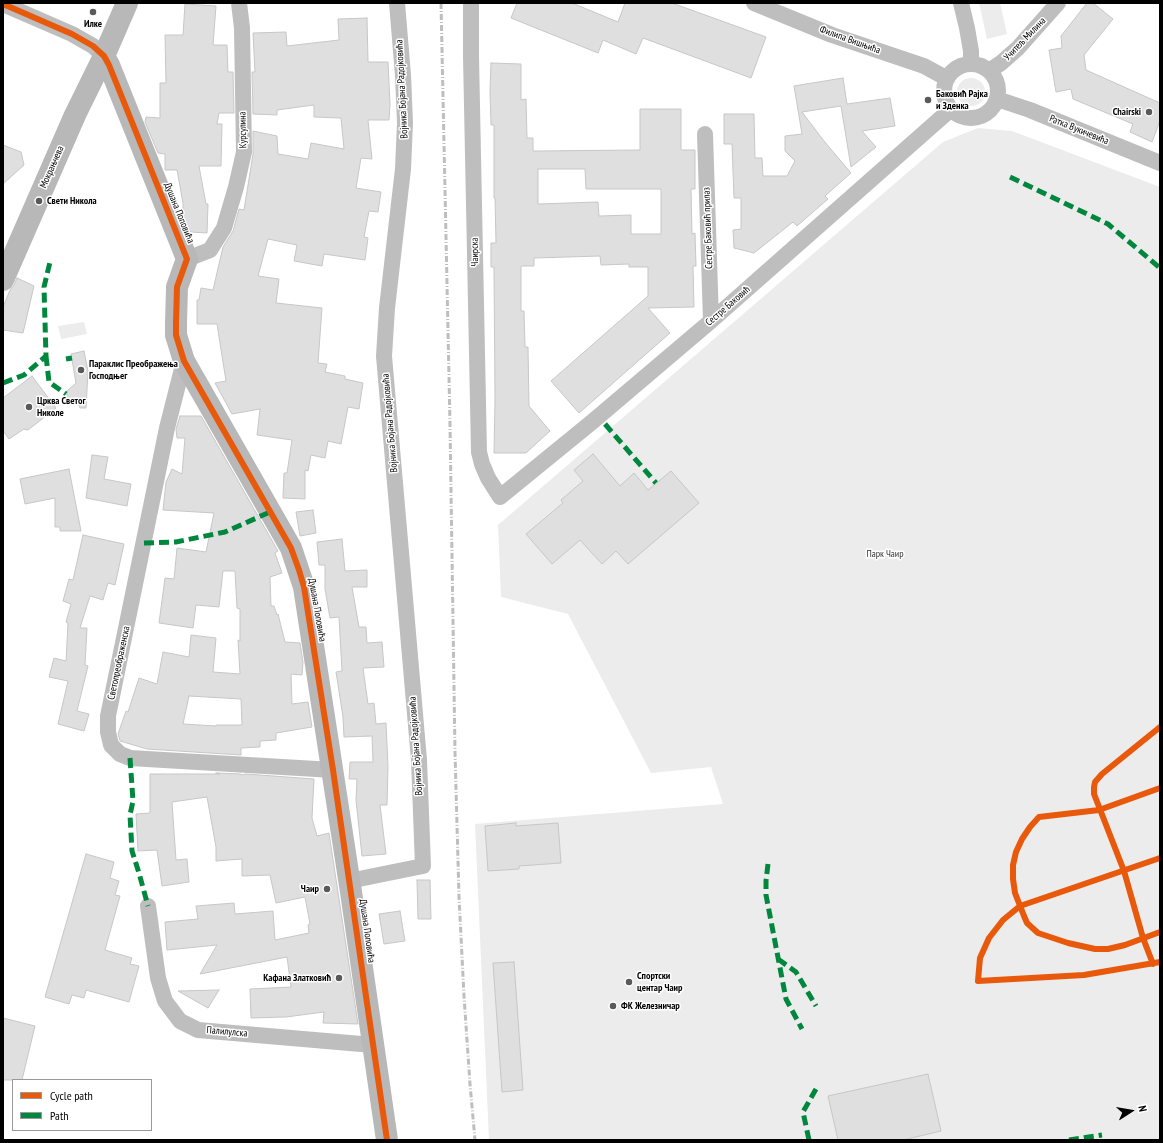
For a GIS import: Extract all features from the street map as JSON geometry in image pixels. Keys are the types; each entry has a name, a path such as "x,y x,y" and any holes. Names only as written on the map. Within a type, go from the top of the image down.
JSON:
{"street":[{"name":"Мокрањчева","path":"3,280 75,115 104,56 127,3"},
{"name":"Курсулина","path":"187,259 210,250 224,228 244,152 242,28 239,3"},
{"name":"Војника Бојана Радојковића","path":"349,881 423,866 418,753 384,356 387,308 404,169 405,123 403,75 397,3"},
{"name":"Чаирска","path":"471,3 479,452 488,478 500,497"},
{"name":"Филипа Вишњића","path":"754,3 832,35 924,66 946,78"},
{"path":"961,3 970,42 971,64"},
{"name":"Учитељ Милина","path":"989,71 1018,48 1058,3"},
{"path":"3,4 72,34 93,46 104,56"},
{"name":"Душана Поповића","path":"104,56 109,65 187,259 177,288 176,335 184,360 291,548 304,588 333,770 387,1140"},
{"path":"964,64 971,64 978,65 989,71 997,84 998,92 994,107 981,117 973,119 964,118 950,110 943,95 943,86 946,78 951,72 964,64"},
{"name":"Ратка Вукичевића","path":"997,100 1028,109 1160,163"},
{"name":"Сестре Баковић","path":"500,497 592,422 711,321 950,110"},
{"name":"Сестре Баковић прилаз","path":"705,134 711,321"},
{"name":"Светопреображенска","path":"184,360 167,428 108,716 108,732 111,745 120,754 130,758 333,770"},
{"name":"Палилулска","path":"148,906 160,984 165,1001 180,1020 198,1030 373,1045"}],"green space":[{"path":"979,3 1000,3 1007,34 987,39"},
{"path":"971,78 977,79 981,82 984,86 984,98 981,102 977,105 971,106 965,105 961,102 958,98 957,92 958,86 961,82 965,79"},
{"name":"Парк Чаир","path":"978,128 1012,131 1160,187 1160,1140 489,1140 475,824 723,804 711,767 651,773 568,614 501,597 498,525 943,142"},
{"path":"84,322 87,334 61,339 58,326"}],"building":[{"path":"517,3 572,3 618,22 625,3 672,3 766,37 751,78 643,38 636,54 603,40 598,53 511,18"},
{"path":"1087,3 1093,3 1113,19 1084,55 1086,70 1160,103 1160,121 1152,142 1130,132 1133,124 1073,99 1071,89 1056,92 1049,50 1062,48 1061,36"},
{"path":"185,4 216,6 213,45 227,45 228,72 233,72 234,113 219,113 217,124 222,124 221,166 199,166 206,204 208,204 207,233 190,232 183,215 183,203 177,170 165,170 165,154 158,153 145,122 146,117 160,118 160,83 166,83 165,35 183,35"},
{"path":"367,18 368,62 388,62 390,104 389,120 368,120 372,159 361,158 356,188 381,192 378,212 369,211 364,237 368,238 365,260 324,254 322,266 294,261 297,245 268,239 258,276 279,279 276,303 322,308 318,363 327,364 325,372 345,376 345,379 363,383 359,409 348,407 341,444 328,441 325,458 311,455 308,471 305,470 305,499 283,498 284,473 287,473 292,440 257,435 260,409 232,414 215,383 226,381 217,324 197,324 197,300 199,300 201,288 213,290 223,247 233,231 239,209 244,210 253,154 253,131 277,136 278,154 308,159 311,143 344,149 341,118 314,117 314,105 277,110 277,115 253,114 252,72 255,72 253,33 286,32 287,46 339,40 338,19"},
{"path":"491,63 521,64 521,100 526,99 527,138 533,138 533,151 640,150 640,109 681,109 681,150 695,150 695,189 691,189 692,234 695,233 696,266 693,266 694,307 648,308 670,333 579,413 551,381 648,296 648,267 629,267 629,264 601,265 600,256 534,258 534,266 521,266 521,311 524,311 525,347 528,347 529,406 550,431 526,453 494,453 494,267 491,267 491,243 496,243 494,198 494,125 491,125","holes":["538,169 585,169 586,189 661,189 661,234 631,234 631,215 599,216 598,202 538,204"]},
{"path":"843,78 847,104 890,98 895,126 862,131 876,147 851,167 841,106 802,112 851,173 825,196 828,199 797,226 793,222 754,253 734,248 733,230 741,229 741,198 734,198 732,144 724,144 724,114 754,114 755,158 762,158 763,176 787,176 795,161 785,151 785,136 802,134 794,86"},
{"path":"3,145 21,152 24,165 3,184"},
{"path":"17,278 34,286 23,333 3,330 3,307"},
{"path":"84,351 88,371 86,408 80,408 79,405 73,404 67,399 67,391 76,383 71,354"},
{"name":"Црква Светог Николе","path":"32,376 56,408 28,430 24,429 9,439 3,431 3,398"},
{"path":"180,416 201,416 278,551 275,553 282,573 270,577 271,606 274,606 277,615 278,614 285,642 300,643 303,662 302,675 291,674 292,704 308,702 312,727 276,733 276,740 260,741 260,747 241,748 241,755 147,749 120,741 118,734 126,711 128,712 139,678 157,684 163,652 189,657 191,635 216,638 213,672 240,674 238,640 240,641 240,609 237,608 235,571 223,571 219,607 196,605 193,628 159,623 165,578 174,579 177,548 206,552 214,513 163,510 166,482 172,469 182,474 185,438 177,438 176,429","holes":["189,696 241,699 242,725 216,726 183,724"]},
{"path":"593,454 620,486 634,473 648,490 671,471 699,503 628,564 616,551 602,564 580,540 552,564 526,534 563,503 561,500 583,481 574,470"},
{"path":"92,455 108,457 104,479 131,484 127,506 86,498"},
{"path":"69,469 81,531 60,531 60,527 55,527 55,498 25,504 20,479"},
{"path":"313,510 316,533 300,536 296,512"},
{"path":"83,535 124,544 115,585 108,583 103,600 90,596 80,628 87,628 85,665 88,666 77,711 89,714 84,731 58,724 68,681 49,677 54,658 66,661 68,623 66,622 71,604 63,601 69,579 73,580"},
{"path":"342,539 345,571 367,570 367,587 352,587 359,627 366,627 367,643 382,642 384,667 363,668 368,704 374,703 376,724 386,723 388,766 387,805 380,805 386,854 362,856 356,800 357,779 349,779 350,762 373,762 372,736 344,737 343,717 336,672 342,671 339,617 330,618 325,589 325,565 319,565 317,542"},
{"path":"216,773 314,779 312,818 317,836 329,833 358,1024 323,1023 324,1012 286,1017 251,1018 250,989 291,987 287,957 200,974 217,945 167,950 165,922 198,919 196,906 234,903 235,914 273,911 275,940 309,933 308,925 310,924 305,897 276,903 270,875 242,876 242,859 216,861 216,847 207,797 172,802 176,860 187,859 189,882 162,886 157,850 138,851 136,814 150,813 150,774 220,774"},
{"path":"516,823 516,826 558,823 561,863 519,866 519,869 488,871 485,826"},
{"path":"86,854 114,862 110,878 119,881 115,895 120,896 105,950 132,958 130,964 139,966 129,1002 86,990 84,998 72,995 69,1004 45,997"},
{"path":"417,880 430,880 431,919 418,919"},
{"path":"400,911 405,941 384,944 379,914"},
{"path":"514,962 523,1090 502,1092 493,963"},
{"path":"219,990 208,1008 178,991"},
{"path":"3,1018 35,1026 22,1079 3,1080"},
{"path":"928,1074 941,1131 903,1140 838,1140 828,1096"}],"railway":[{"path":"441,3 459,897 464,996 475,1140"}],"marked path":[{"path":"1010,177 1108,224 1160,268"},
{"path":"3,383 24,375 46,356 44,287 50,262"},
{"path":"46,356 49,382 66,394"},
{"path":"66,359 72,358"},
{"path":"605,424 656,483"},
{"path":"144,543 176,542 225,532 270,512"},
{"path":"130,758 133,801 130,815 132,851 148,906"},
{"path":"768,864 766,895 786,999 802,1029"},
{"path":"778,959 796,972 816,1006"},
{"path":"809,1140 803,1112 816,1089"},
{"path":"1069,1140 1102,1135"}],"cycle path":[{"path":"3,4 72,34 93,46 104,56 109,65 187,259 177,287 176,335 184,361 291,548 299,570 304,587 333,770 387,1140"},
{"path":"1153,964 1143,938 1124,871 1094,794 1094,787 1095,782 1102,774 1160,727"},
{"path":"1160,788 1099,810 1039,817 1022,839 1016,852 1013,865 1015,893 1027,923 1038,933 1068,943 1095,949 1108,949 1125,945 1160,932"},
{"path":"1160,858 1020,906 1003,920 989,938 980,958 978,981 1084,975 1160,962"}],"place":[{"name":"Илке","path":"93,12"},
{"name":"Баковић Рајка и Зденка","path":"928,100"},
{"name":"Chairski","path":"1149,112"},
{"name":"Свети Никола","path":"39,201"},
{"name":"Параклис Преображења Господњег","path":"81,370"},
{"name":"Црква Светог Николе","path":"29,407"},
{"name":"Чаир","path":"327,889"},
{"name":"Кафана Златковић","path":"339,978"},
{"name":"Спортски центар Чаир","path":"629,982"},
{"name":"ФК Железничар","path":"613,1006"}]}
